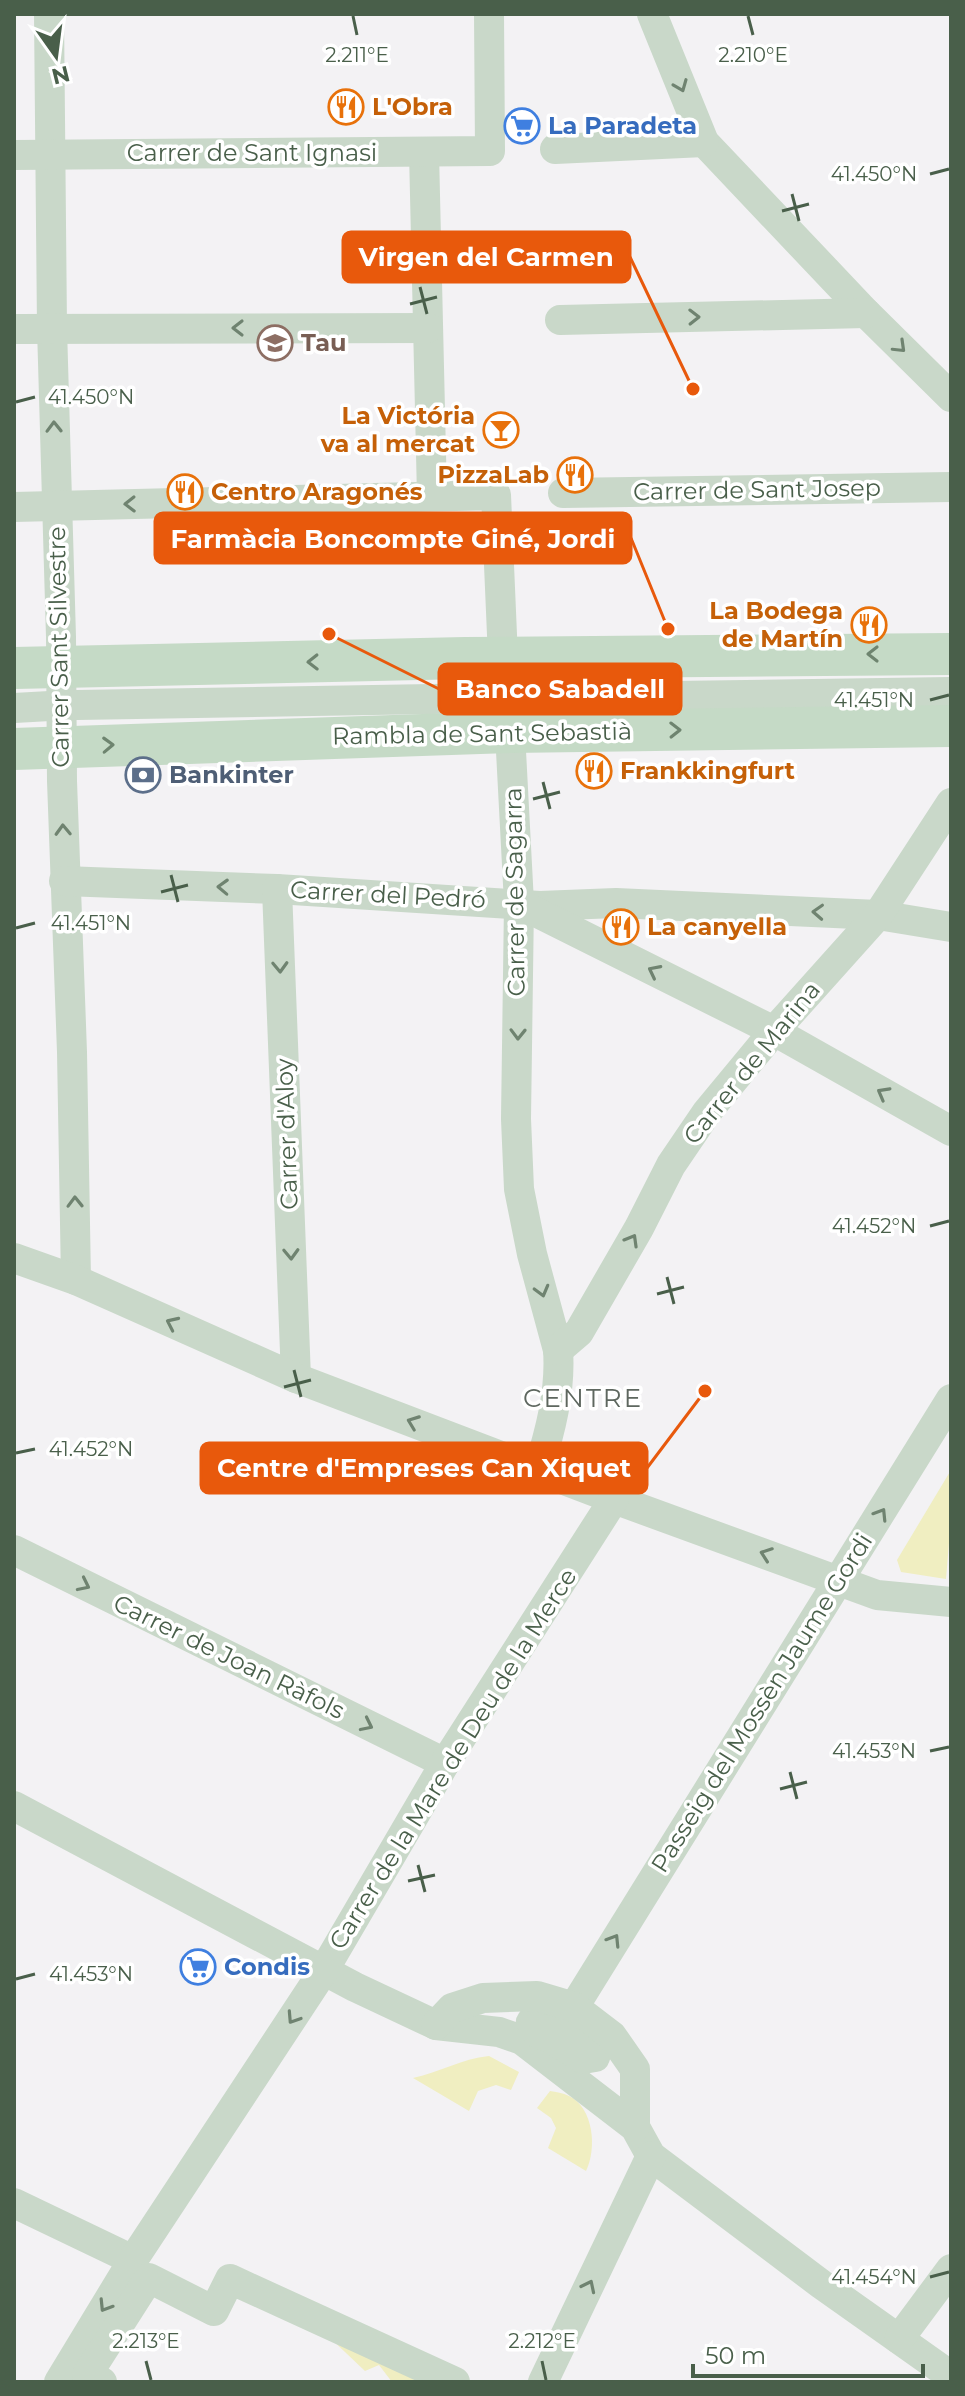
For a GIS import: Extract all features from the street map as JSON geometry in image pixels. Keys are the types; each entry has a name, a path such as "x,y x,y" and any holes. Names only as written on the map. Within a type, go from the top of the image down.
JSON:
{"street":[{"name":"Carrer Sant Silvestre","path":"49,14 52,328 76,1280"},
{"name":"Carrer de Sant Ignasi","path":"14,155 490,151 489,14"},
{"path":"652,14 704,142 866,313 951,397"},
{"path":"555,149 704,142"},
{"path":"14,507 432,496 424,152"},
{"path":"560,320 866,313"},
{"path":"14,329 428,328"},
{"name":"Carrer de Sant Josep","path":"563,493 951,487"},
{"name":"Carrer de Sagarra","path":"432,496 496,495 519,903 516,1119 519,1189 532,1254 558,1350"},
{"path":"14,668 503,658 950,667"},
{"name":"Rambla de Sant Sebastià","path":"14,708 510,709 951,726 950,667 510,709 14,749"},
{"name":"Carrer de Marina","path":"558,1350 579,1332 671,1165 707,1112 774,1031 878,915 951,803"},
{"name":"Carrer del Pedró","path":"64,881 277,889 540,906 616,903 878,915 951,927"},
{"name":"Carrer d'Aloy","path":"277,889 296,1378"},
{"path":"519,903 774,1031 951,1131"},
{"path":"14,1258 76,1280 296,1378 614,1499 877,1595 951,1602"},
{"path":"538,1471 557,1390 558,1350"},
{"name":"Passeig del Mossèn Jaume Gordi","path":"574,2007 951,1399"},
{"name":"Carrer de la Mare de Deu de la Merce","path":"67,2379 133,2260 324,1970 445,1763 614,1499"},
{"name":"Carrer de Joan Ràfols","path":"14,1550 445,1763"},
{"path":"14,1806 355,1987 436,2025 499,2032 588,2068 601,2063 613,2044 603,2046"},
{"path":"537,1996 516,2027 532,2046 635,2127 651,2156 951,2376"},
{"path":"436,2025 452,2008 483,1998 537,1996 574,2007 603,2046 635,2069 635,2127"},
{"path":"543,2382 651,2156"},
{"path":"14,2203 133,2260"},
{"path":"899,2339 951,2269"},
{"path":"102,2382 87,2375 149,2278 214,2311 230,2279 455,2382"}],"shaded area":[{"path":"951,1470 946,1579 901,1572 897,1560"},
{"path":"489,2056 519,2072 511,2090 496,2085 478,2091 469,2111 413,2078 469,2060"},
{"path":"550,2091 567,2095 584,2110 592,2141 586,2171 548,2148 556,2128 551,2118 537,2108"},
{"path":"326,2334 422,2382 392,2382 379,2365 365,2371"}],"place":[{"name":"L'Obra","path":"346,107"},
{"name":"La Paradeta","path":"522,126"},
{"name":"Tau","path":"275,343"},
{"name":"Virgen del Carmen","path":"693,389"},
{"name":"La Victória va al mercat","path":"501,430"},
{"name":"PizzaLab","path":"575,475"},
{"name":"Centro Aragonés","path":"185,492"},
{"name":"La Bodega de Martín","path":"869,625"},
{"name":"Farmàcia Boncompte Giné, Jordi","path":"668,629"},
{"name":"Banco Sabadell","path":"329,634"},
{"name":"Frankkingfurt","path":"594,771"},
{"name":"Bankinter","path":"143,775"},
{"name":"La canyella","path":"621,927"},
{"name":"Centre d'Empreses Can Xiquet","path":"705,1391"},
{"name":"Condis","path":"198,1967"}],"district":[{"name":"CENTRE","path":"583,1398"}]}
